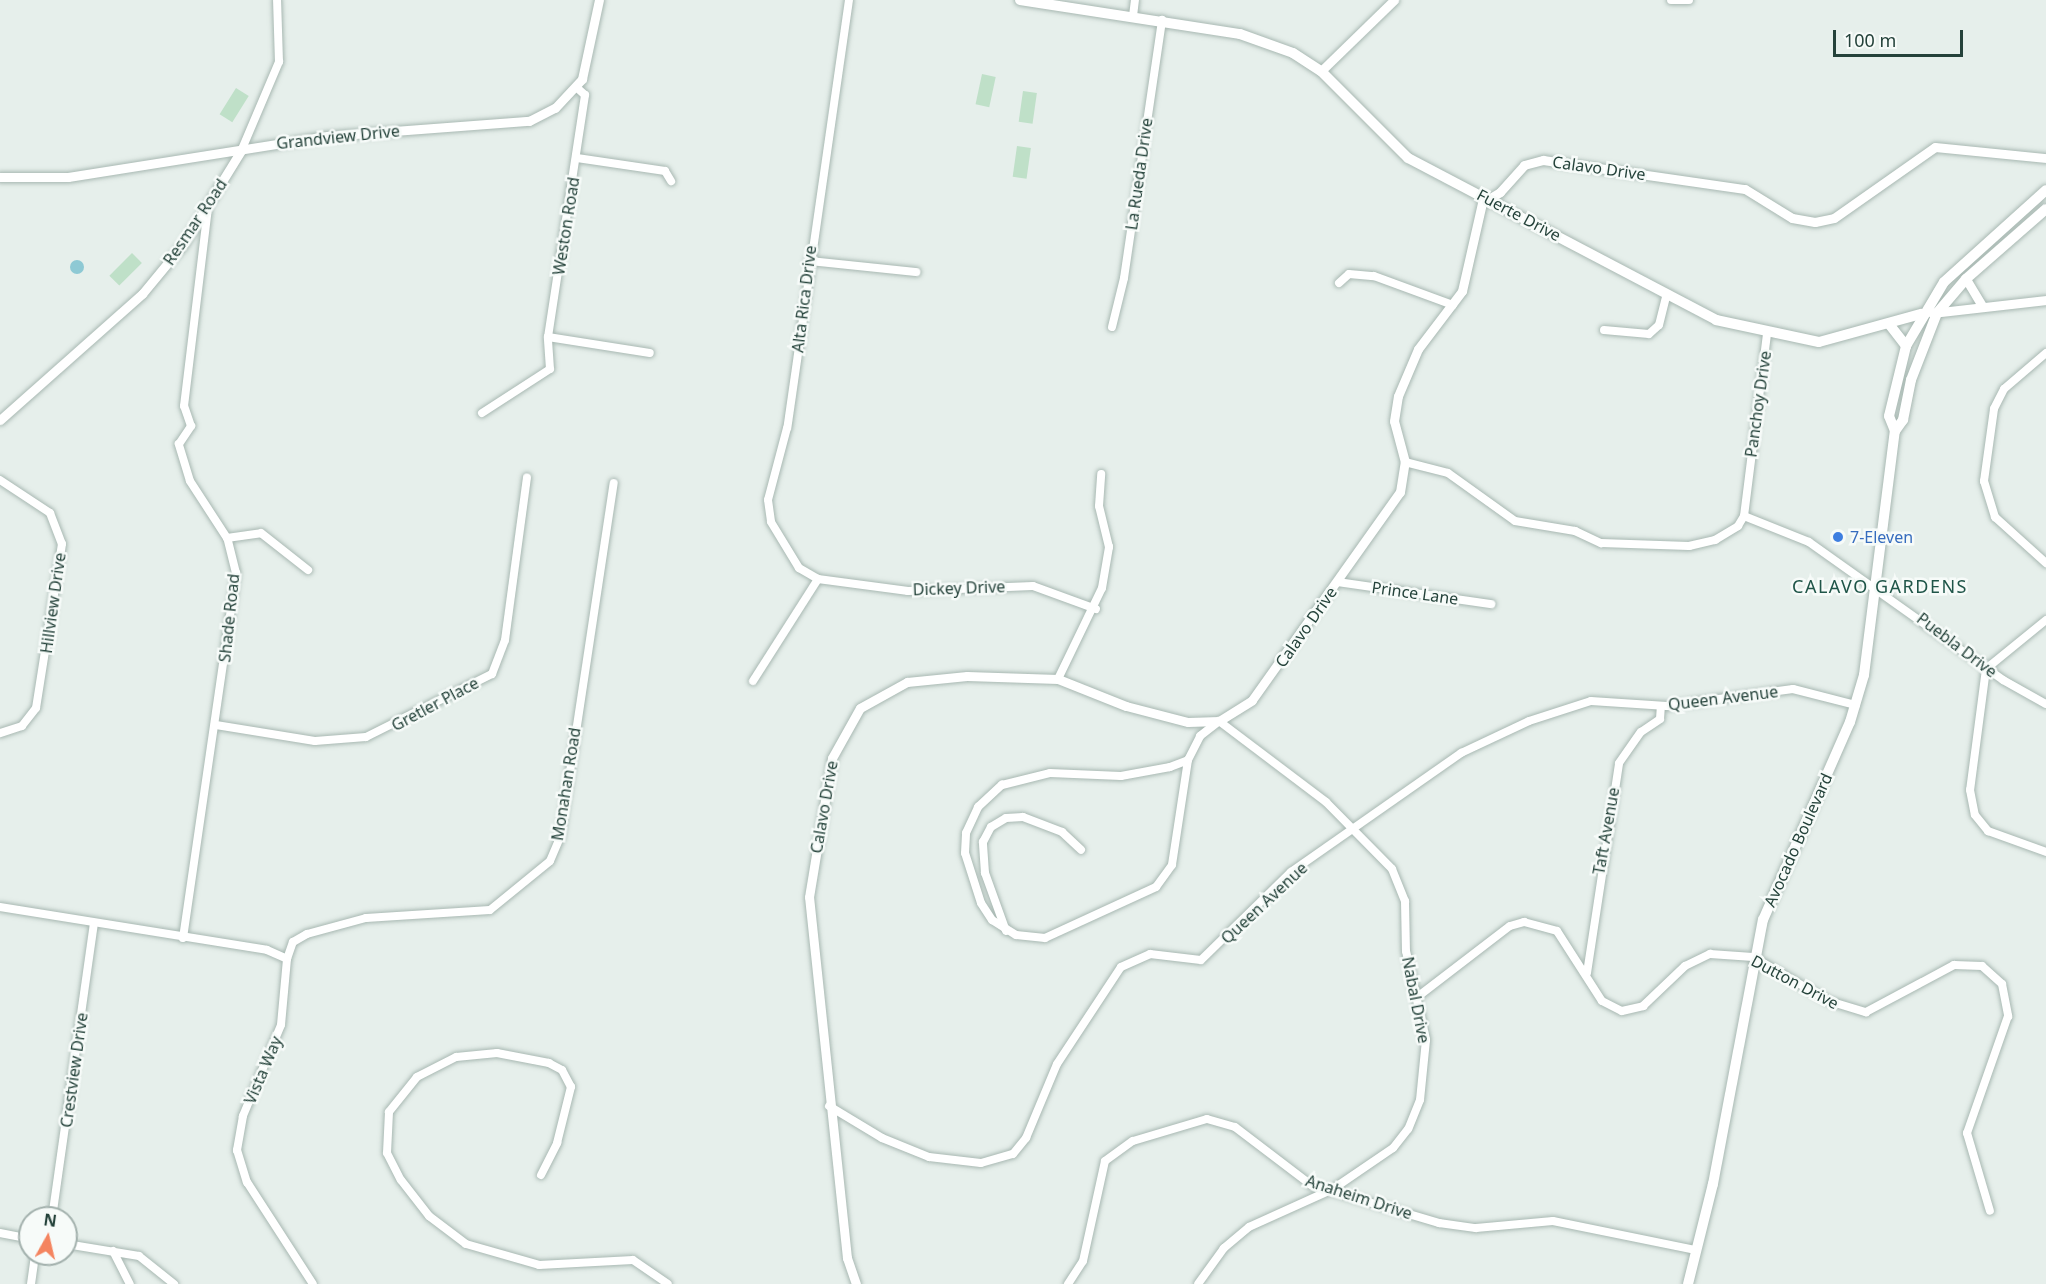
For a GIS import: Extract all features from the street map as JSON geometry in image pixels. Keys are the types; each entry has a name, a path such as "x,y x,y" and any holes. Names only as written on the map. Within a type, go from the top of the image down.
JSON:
{"main road":[{"name":"Fuerte Drive","path":"1020,0 1133,16 1265,42 1321,71 1400,152 1491,198 1666,297 1767,335 1827,341 1921,314"},
{"name":"Avocado Boulevard","path":"1688,1284 1718,1161 1753,957 1776,884 1856,705 1876,591 1894,431 1889,416 1906,346 1921,314 1963,261 2046,190"},
{"name":"Avocado Boulevard","path":"1894,431 1904,420 1911,380 1937,313 1966,279 2046,209"},
{"path":"1889,324 1906,346"}],"street":[{"name":"Resmar Road","path":"0,420 142,294 207,207 242,149 279,62 277,0"},
{"name":"Grandview Drive","path":"0,177 68,177 334,135 519,123 547,113 576,87 589,60 599,0"},
{"name":"Alta Rica Drive","path":"818,579 785,551 768,508 787,428 809,261 849,0"},
{"path":"1133,16 1135,0"},
{"path":"1321,71 1394,0"},
{"path":"1671,0 1689,0"},
{"name":"La Rueda Drive","path":"1112,327 1124,278 1162,21"},
{"name":"Weston Road","path":"482,413 550,369 548,337 585,95 576,87"},
{"name":"Calavo Drive","path":"856,1284 847,1258 829,1106 809,897 838,742 860,708 907,682 967,676 1058,679 1168,719 1219,721 1264,687 1400,492 1405,462 1394,422 1398,396 1418,349 1453,305 1466,278 1473,226 1482,203 1491,198 1516,170 1543,160 1745,189 1792,218 1815,222 1834,218 1935,147 2046,158"},
{"path":"577,158 666,171 671,181"},
{"name":"Shade Road","path":"183,938 216,725 236,573 227,538 189,481 179,444 190,426 184,406 207,207"},
{"path":"809,261 916,272"},
{"path":"1339,283 1348,274 1374,276 1453,305"},
{"path":"1966,279 1982,306"},
{"path":"1604,330 1649,334 1659,325 1666,297"},
{"name":"Fuerte Drive","path":"1921,314 2046,300"},
{"name":"Panchoy Drive","path":"1744,516 1767,335"},
{"path":"548,337 650,353"},
{"path":"2046,353 2004,389 1994,409 1984,481 1995,517 2046,563"},
{"path":"1405,462 1448,473 1515,521 1575,531 1621,547 1715,540 1738,526 1744,516"},
{"path":"1058,679 1096,609 1109,547 1099,506 1101,474"},
{"name":"Gretler Place","path":"216,725 315,741 366,737 492,674 508,621 527,477"},
{"name":"Hillview Drive","path":"0,480 50,513 62,544 36,708 22,726 0,734"},
{"name":"Monahan Road","path":"287,959 293,942 307,934 366,918 490,910 550,861 560,838 614,483"},
{"name":"Puebla Drive","path":"1744,516 1798,535 1986,669 2046,704"},
{"path":"227,538 261,533 308,570"},
{"path":"753,681 818,579"},
{"name":"Dickey Drive","path":"818,579 908,591 1033,585 1096,609"},
{"name":"Prince Lane","path":"1338,582 1491,604"},
{"path":"2046,620 1986,669 1971,780 1975,815 1995,837 2046,852"},
{"name":"Queen Avenue","path":"829,1106 921,1155 981,1163 1013,1154 1026,1138 1057,1064 1121,967 1150,954 1188,963 1201,960 1291,872 1461,753 1529,721 1591,701 1661,706 1793,689 1856,705"},
{"name":"Taft Avenue","path":"1587,973 1619,763 1641,732 1660,719 1661,706"},
{"path":"1188,760 1139,774 1026,776 1002,785 978,807 966,833 965,853 981,903 1006,930 1030,938 1055,935 1156,887 1172,865 1188,760 1200,736 1219,721"},
{"name":"Nabal Drive","path":"1198,1284 1212,1261 1249,1227 1333,1189 1393,1148 1413,1120 1423,1089 1426,1040 1406,951 1405,901 1392,869 1356,827 1219,721"},
{"path":"1006,930 985,873 983,842 991,827 1006,818 1023,817 1062,832 1082,850"},
{"path":"0,907 183,938 287,959"},
{"name":"Dutton Drive","path":"1416,998 1510,926 1524,922 1557,931 1587,973 1602,1001 1627,1012 1643,1006 1696,959 1718,953 1753,957 1829,1001 1866,1012 1954,965 1976,964 1994,973 2005,991 2008,1016 1967,1133 1990,1211"},
{"name":"Crestview Drive","path":"54,1206 94,923"},
{"name":"Vista Way","path":"287,959 281,1025 243,1116 237,1150 252,1192 313,1284"},
{"path":"541,1175 557,1143 571,1087 562,1070 549,1063 497,1053 456,1057 417,1077 389,1112 387,1153 400,1180 429,1216 459,1239 524,1263 633,1260 669,1284"},
{"name":"Anaheim Drive","path":"1068,1284 1083,1261 1102,1167 1133,1141 1190,1122 1222,1121 1294,1175 1455,1226 1553,1221 1696,1250"},
{"path":"0,1233 18,1237"},
{"path":"78,1246 139,1256 174,1284"},
{"path":"113,1251 130,1284"},
{"path":"31,1284 33,1266"}],"green space":[{"path":"982,74 996,77 989,107 976,104"},
{"path":"236,88 249,96 232,122 220,114"},
{"path":"1023,91 1037,93 1033,124 1019,122"},
{"path":"1017,146 1031,148 1027,179 1013,177"},
{"path":"132,253 142,263 119,286 109,276"}],"water":[{"path":"74,260 80,260 84,267 80,274 74,274 70,270 70,264"}],"place":[{"name":"7-Eleven","path":"1838,537"}],"district":[{"name":"CALAVO GARDENS","path":"1880,586"}]}
